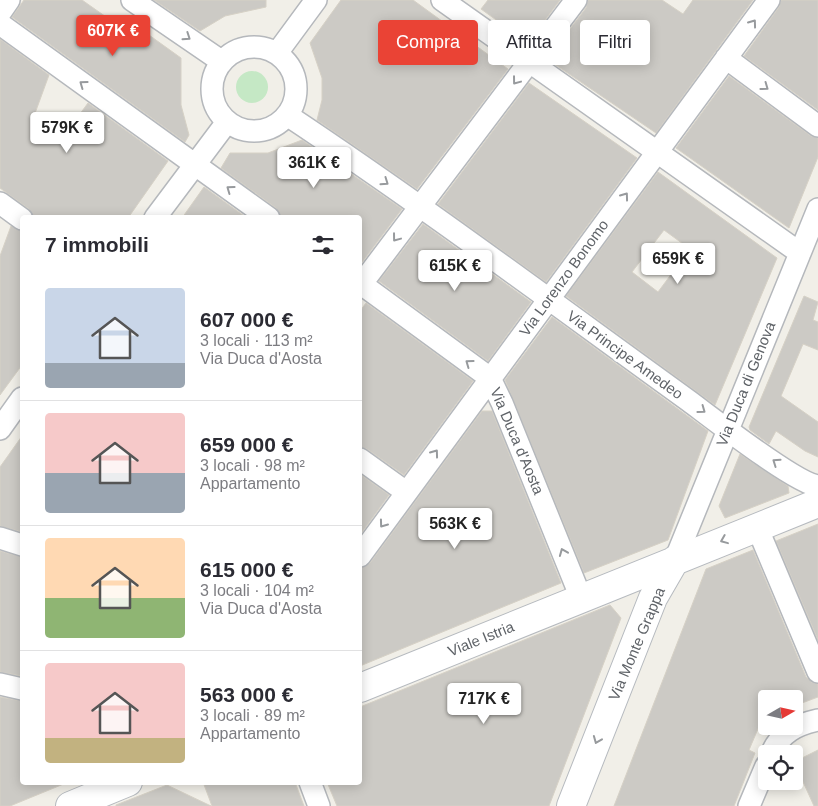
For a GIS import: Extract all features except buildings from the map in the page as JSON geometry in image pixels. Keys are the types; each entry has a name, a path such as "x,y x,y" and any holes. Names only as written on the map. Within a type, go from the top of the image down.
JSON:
{"main road":[{"name":"Viale Istria","path":"362,687 818,503"},
{"name":"Via Monte Grappa","path":"571,806 653,598 675,560"},
{"name":"Via Monte Grappa","path":"590,806 672,598 675,560"},
{"path":"591,594 619,591 634,598 643,612 641,629"},
{"path":"70,806 121,785"}],"street":[{"path":"0,13 9,0"},
{"path":"132,0 221,61"},
{"path":"276,53 316,0"},
{"path":"442,0 488,32"},
{"path":"561,20 576,0"},
{"name":"Via Lorenzo Bonomo","path":"362,553 769,0"},
{"path":"0,24 265,215"},
{"path":"254,47 276,53 286,62 293,74 296,87 295,100 287,115 271,128 260,131 248,131 227,122 218,112 212,99 211,86 214,73 221,61 242,48 254,47"},
{"path":"726,58 818,126"},
{"path":"362,283 528,65"},
{"path":"534,65 800,253"},
{"name":"Via Principe Amedeo","path":"287,115 420,206 727,429 798,477 818,486"},
{"path":"157,215 227,122"},
{"name":"Via Duca di Genova","path":"675,560 727,429 817,214"},
{"name":"Via Duca d'Aosta","path":"362,285 490,378 591,594"},
{"path":"0,429 13,401"},
{"path":"362,460 406,492"},
{"path":"757,527 818,672"},
{"path":"0,538 20,544"},
{"path":"0,684 20,689"},
{"path":"775,745 790,729 818,720"},
{"path":"311,785 319,806"},
{"path":"749,806 758,785"}],"green space":[{"path":"252,71 258,72 263,76 267,81 267,93 263,98 258,102 252,103 246,102 241,98 237,93 236,87 237,81 241,76 246,72"}]}
